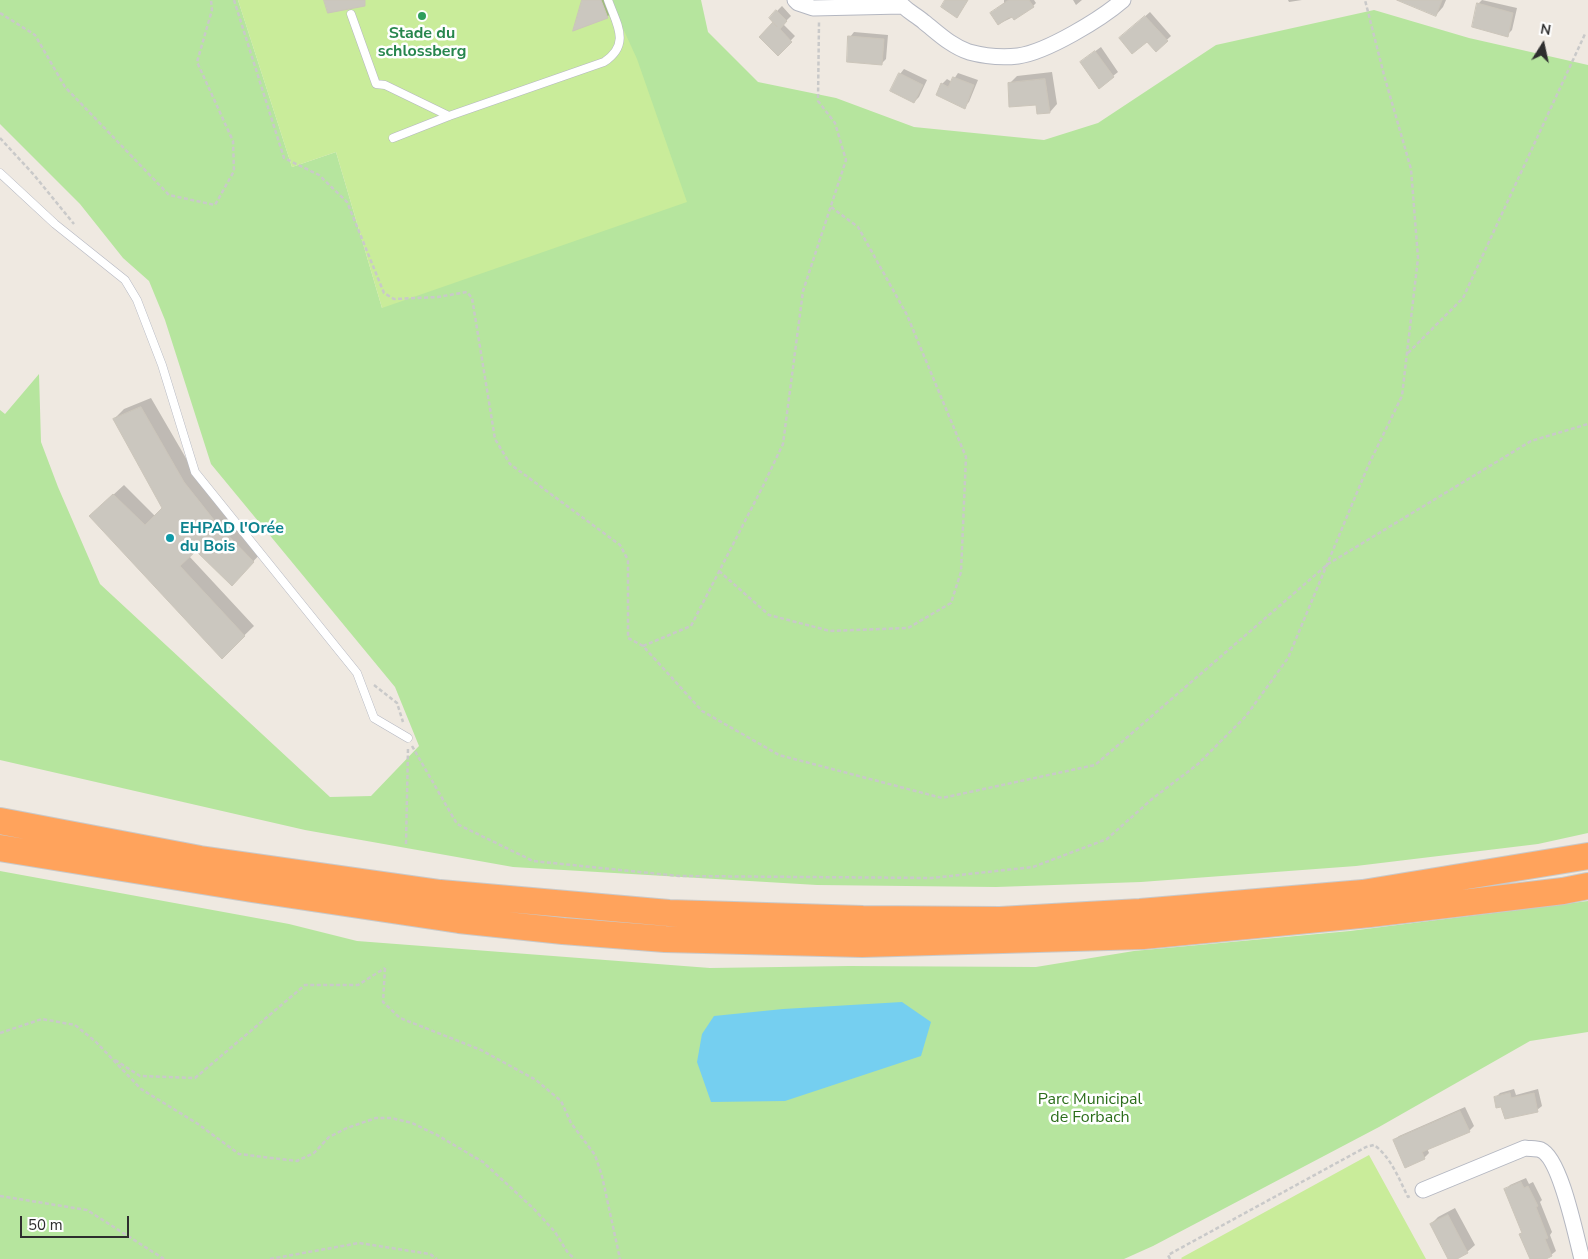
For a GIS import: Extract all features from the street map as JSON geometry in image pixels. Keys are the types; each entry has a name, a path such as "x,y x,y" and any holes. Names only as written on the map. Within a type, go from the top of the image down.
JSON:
{"highway":[{"path":"0,821 200,859 440,894 669,913 863,919 1000,920 1140,912 1354,894 1588,856"},
{"path":"0,848 459,920 563,932 665,939 862,944 1143,936 1370,914 1588,886"}],"street":[{"path":"795,0 798,3 813,8 900,3 945,40 968,52 994,56 1020,56 1042,48 1075,32 1116,7 1123,0"},
{"path":"1423,1190 1525,1148 1541,1150 1550,1159 1560,1178 1582,1259"}],"lane":[{"path":"393,138 449,116 604,62 615,55 619,45 620,31 608,0"},
{"path":"351,14 376,84 385,85 449,116"},
{"path":"0,173 55,224 124,280 137,300 162,366 195,472 357,673 374,718 408,738"}],"path":[{"path":"0,13 35,35 65,87 169,195 215,206 234,171 233,141 197,62 212,10 211,0"},
{"path":"234,0 284,158 319,175 347,202 384,293 394,299 438,297 467,292 472,298 495,439 510,464 620,545 628,560 628,638 643,646 702,711 779,755 942,798 1095,765 1328,564 1531,441 1588,424"},
{"path":"371,680 375,687 398,702 408,738 457,824 533,861 679,876 932,878 1033,867 1107,839 1152,799 1198,764 1246,716 1288,658 1368,466 1402,396 1418,258 1411,169 1365,0"},
{"path":"643,646 691,626 764,486 783,444 803,291 846,160 835,123 818,100 820,8"},
{"path":"1407,354 1464,298 1585,34"},
{"path":"0,138 80,229"},
{"path":"719,571 768,615 830,631 908,628 951,603 961,572 966,457 907,315 858,227 830,207"},
{"path":"406,844 408,738"},
{"path":"112,1059 140,1076 195,1078 305,985 358,985 385,968 383,1002 400,1018 481,1050 536,1080 561,1101 571,1123 594,1155 602,1176 620,1259"},
{"path":"0,1033 42,1019 75,1025 140,1088 198,1124 239,1154 297,1161 314,1152 329,1136 376,1118 391,1118 412,1124 437,1135 484,1162 534,1209 555,1232 568,1253 575,1259"},
{"path":"1170,1259 1168,1255 1366,1147 1374,1145 1382,1151 1408,1197 1423,1190"},
{"path":"0,1196 87,1210 164,1259"},
{"path":"270,1259 359,1243 430,1254 437,1259"}],"green space":[{"path":"0,0 238,0 292,167 336,152 382,308 610,0 701,0 708,32 758,82 836,98 914,127 1044,140 1098,123 1216,45 1374,10 1469,38 1588,65 1588,833 1538,844 1356,866 1141,882 996,887 817,885 513,867 305,830 0,760 0,410 5,414 39,374 41,442 58,487 100,584 330,797 371,796 419,746 395,687 211,464 165,320 149,281 123,258 80,204 0,124"},
{"path":"238,0 610,0 637,59 687,202 382,308 336,152 292,167"},
{"name":"Parc Municipal de Forbach","path":"0,871 289,924 357,941 710,968 849,966 1036,967 1134,951 1350,931 1588,901 1588,1032 1530,1041 1379,1127 1153,1246 1124,1259 0,1259"},
{"path":"1369,1155 1426,1259 1181,1258"}],"water":[{"path":"902,1002 931,1022 921,1056 785,1101 711,1102 697,1062 702,1034 714,1016 783,1009"}],"building":[{"path":"324,0 365,0 365,6 328,13"},
{"path":"582,0 601,0 608,18 573,31"},
{"path":"945,0 968,0 957,18 941,7"},
{"path":"1009,0 1029,0 1034,7 1014,20 1012,17 1008,18 998,25 990,13"},
{"path":"1397,0 1442,0 1436,16"},
{"path":"1477,3 1513,13 1508,37 1472,27"},
{"path":"776,10 787,21 780,29 792,42 778,56 759,37 773,22 769,18"},
{"path":"1145,16 1168,41 1156,52 1147,42 1132,54 1119,38"},
{"path":"848,36 884,39 882,65 847,62"},
{"path":"1095,51 1114,77 1099,89 1080,62"},
{"path":"899,73 923,85 914,103 890,91"},
{"path":"953,77 974,85 965,109 936,95 941,83 948,87"},
{"path":"1045,79 1050,113 1037,114 1036,105 1009,107 1008,83"},
{"name":"EHPAD l'Orée du Bois","path":"141,407 184,482 218,525 254,562 232,586 196,551 180,566 245,636 222,659 89,516 113,494 145,525 162,508 113,419"},
{"path":"1510,1093 1511,1098 1534,1093 1538,1112 1505,1119 1501,1107 1496,1108 1494,1097"},
{"path":"1460,1111 1470,1132 1422,1152 1425,1159 1405,1168 1393,1140"},
{"path":"1521,1182 1524,1188 1528,1186 1538,1206 1536,1207 1548,1238 1545,1239 1552,1256 1546,1259 1530,1259 1519,1234 1522,1233 1504,1189"},
{"path":"1448,1215 1468,1253 1457,1259 1448,1259 1430,1224"}],"place":[{"name":"Stade du schlossberg","path":"422,16"},
{"name":"EHPAD l'Orée du Bois","path":"170,538"}]}
